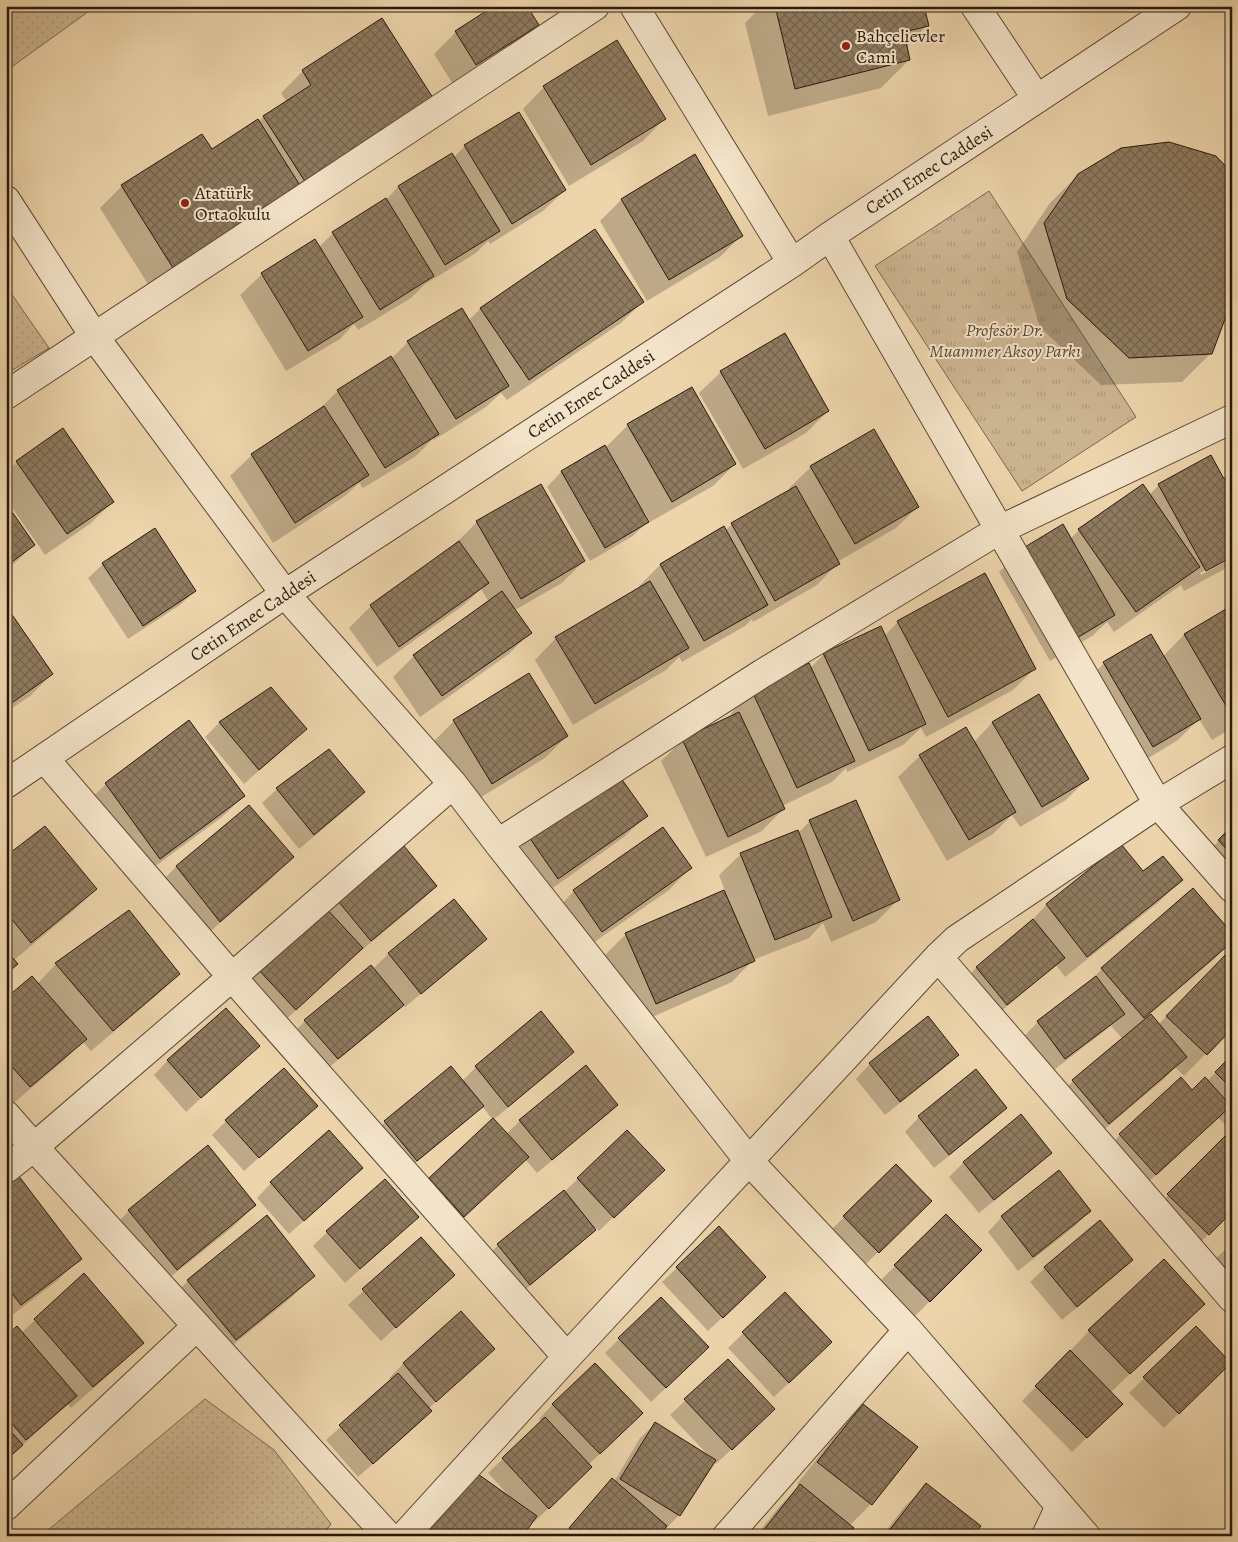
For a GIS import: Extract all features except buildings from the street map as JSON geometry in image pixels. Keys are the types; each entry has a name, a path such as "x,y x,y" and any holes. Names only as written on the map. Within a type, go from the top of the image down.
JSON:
{"street":[{"path":"6,395 595,6"},
{"path":"634,6 792,263"},
{"path":"975,6 1037,99"},
{"name":"Cetin Emec Caddesi","path":"6,784 285,594 792,263 1177,6"},
{"path":"6,200 94,336 285,594 454,784 498,843 749,1161 908,1330 1086,1536"},
{"path":"830,236 1158,804 1232,888"},
{"path":"498,843 763,673 999,530 1232,419"},
{"path":"44,758 232,977 567,1357"},
{"path":"404,1536 567,1357 938,957 957,939 1158,804 1232,759"},
{"path":"6,1169 34,1148 454,784"},
{"path":"938,957 1232,1298"},
{"path":"6,1115 388,1536"},
{"path":"6,1506 197,1326"},
{"path":"727,1536 908,1330"},
{"path":"1046,1536 1060,1506"}],"green space":[{"path":"6,6 96,6 6,71"},
{"name":"Profesör Dr. Muammer Aksoy Parkı","path":"989,191 1136,417 1022,491 875,266"},
{"path":"6,286 49,348 6,374"},
{"path":"205,1399 274,1450 331,1524 322,1536 41,1536"}],"place":[{"name":"Bahçelievler Cami","path":"846,46"},
{"name":"Atatürk Ortaokulu","path":"185,203"}]}
